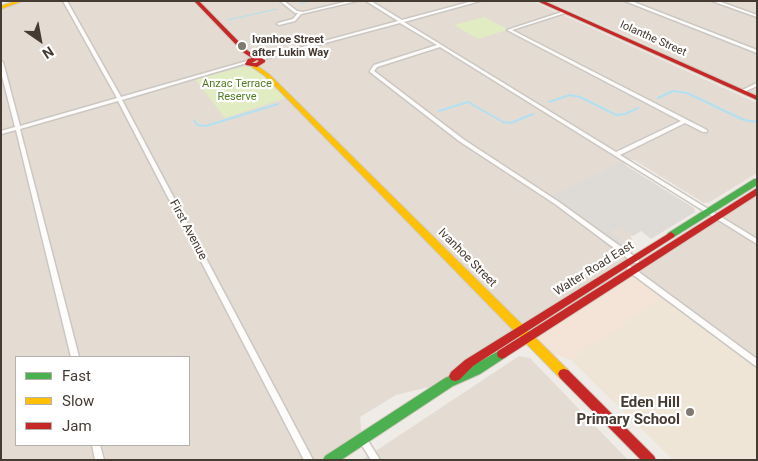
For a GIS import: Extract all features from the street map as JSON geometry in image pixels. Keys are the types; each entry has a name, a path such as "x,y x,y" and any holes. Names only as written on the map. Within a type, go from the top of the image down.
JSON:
{"street":[{"path":"1,8 21,1"},
{"name":"First Avenue","path":"65,1 120,100 309,460"},
{"name":"Ivanhoe Street","path":"196,1 267,75 522,329 650,460"},
{"path":"282,1 300,13"},
{"path":"278,24 294,20 300,13 355,1"},
{"path":"368,1 757,242"},
{"path":"453,1 462,6"},
{"path":"1,133 254,61 478,1"},
{"name":"Iolanthe Street","path":"540,1 757,98"},
{"path":"628,1 757,52"},
{"path":"714,1 757,16"},
{"path":"564,12 509,30 705,131"},
{"path":"439,46 375,66 372,71 461,140 557,202 641,266"},
{"path":"1,62 74,356"},
{"path":"742,91 757,84"},
{"path":"617,154 684,121"},
{"name":"Walter Road East","path":"449,382 469,363 757,181"},
{"name":"Walter Road East","path":"329,460 449,382 476,370 757,191"},
{"path":"625,265 757,364"},
{"path":"362,439 376,460"},
{"path":"96,446 100,460"}],"shaded area":[{"path":"21,1 532,1 757,103 757,173 710,202 704,203 634,160 625,159 633,259 449,382 396,395 360,417 362,439 329,460 1,460 1,8"},
{"path":"540,1 757,1 757,98 638,41 559,6"},
{"path":"620,162 694,208 695,212 651,239 641,231 633,236 620,227 610,232 626,244 618,248 549,197"},
{"path":"757,191 757,364 633,271"},
{"path":"633,271 665,296 571,360 544,351 528,336"},
{"name":"Eden Hill Primary School","path":"665,296 757,364 757,460 673,460 571,360"},
{"path":"519,356 530,358 628,460 362,460"}],"green space":[{"path":"484,17 511,31 503,31 478,39 454,25"},
{"name":"Anzac Terrace Reserve","path":"251,65 289,97 225,118 195,79"}],"waterway":[{"path":"299,4 310,1"},
{"path":"228,20 277,9"},
{"path":"658,98 673,91 687,93 744,120 757,122"},
{"path":"549,102 570,95 580,97 616,115 625,114 638,108"},
{"path":"439,111 468,102 503,122 511,123 533,114"},
{"path":"194,120 197,125 206,126 278,104"}],"traffic: fast":[{"path":"671,235 757,181"},
{"path":"329,460 449,382 476,370 502,354"}],"traffic: slow":[{"path":"1,8 21,1"},
{"path":"254,66 267,75 564,374"}],"traffic: jam":[{"path":"196,1 246,52 263,61 257,65 248,64 250,60 257,58"},
{"path":"539,1 757,98"},
{"path":"502,354 757,191"},
{"path":"455,376 469,363 671,235"},
{"path":"564,374 650,460"}],"place":[{"name":"Ivanhoe Street after Lukin Way","path":"242,46"},
{"name":"Eden Hill Primary School","path":"690,412"}]}
